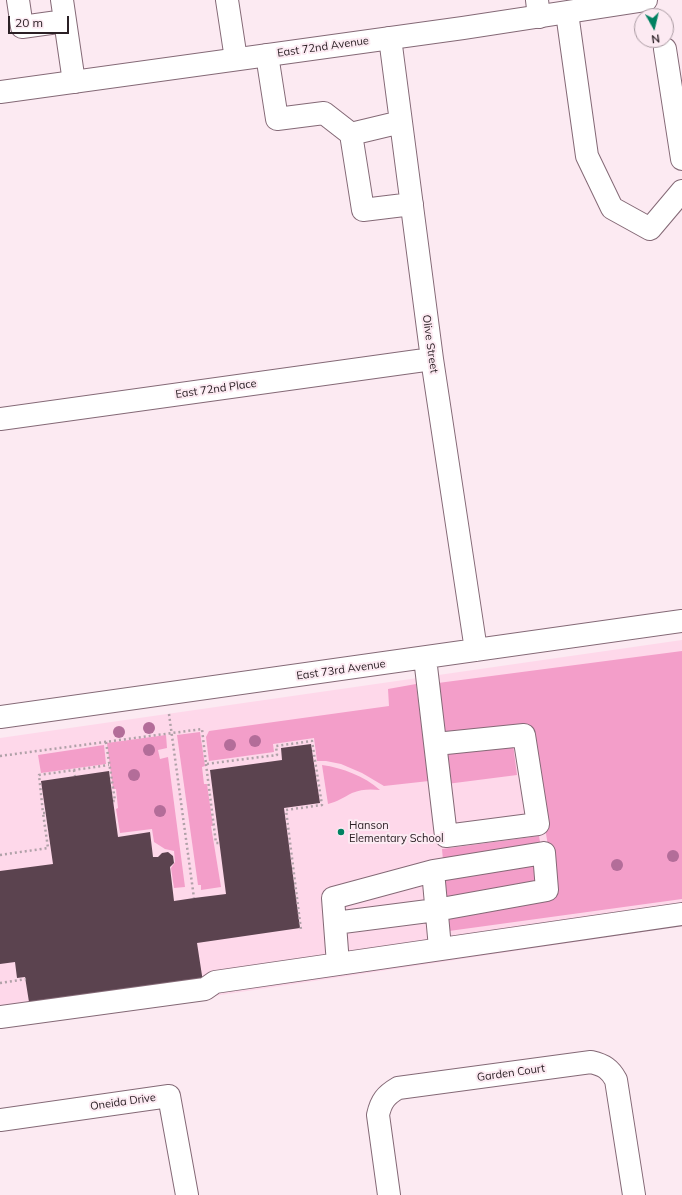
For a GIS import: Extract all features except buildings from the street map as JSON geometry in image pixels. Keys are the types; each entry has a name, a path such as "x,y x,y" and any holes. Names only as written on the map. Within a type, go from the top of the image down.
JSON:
{"street":[{"path":"18,0 22,28 65,21"},
{"path":"62,0 74,82"},
{"path":"227,0 236,60"},
{"name":"East 72nd Avenue","path":"0,92 390,38 538,8 567,13 646,0"},
{"path":"567,13 587,156 612,208 650,229 682,191"},
{"name":"Olive Street","path":"390,38 432,359 476,650"},
{"path":"666,49 682,159"},
{"path":"267,55 277,119 324,113 351,134 363,210 412,204"},
{"path":"351,134 401,122"},
{"name":"East 72nd Place","path":"0,418 432,359"},
{"name":"East 73rd Avenue","path":"0,717 682,621"},
{"path":"425,658 446,836 538,824 524,736 436,744"},
{"path":"335,923 436,910 547,890 544,853 433,871 333,898 338,964"},
{"path":"433,871 440,948"},
{"path":"0,1017 205,989 215,982 440,948 682,914"},
{"name":"Garden Court","path":"389,1195 378,1115 380,1104 388,1094 398,1088 592,1062 602,1064 611,1071 616,1080 634,1195"},
{"name":"Oneida Drive","path":"0,1120 169,1096 187,1195"}],"path":[{"path":"0,756 202,729 216,844 219,843"},
{"path":"172,733 194,898"},
{"path":"206,764 277,755 276,746 312,741 322,805 286,810 301,930 299,930"},
{"path":"106,742 115,802 113,801"},
{"path":"0,854 48,848 39,775 109,765"},
{"path":"74,770 75,776"},
{"path":"0,983 26,979"}],"shaded area":[{"name":"Hanson Elementary School","path":"682,640 682,926 0,1028 0,738"},
{"path":"682,651 682,899 449,931 442,849 539,836 546,876 553,875 528,728 445,739 438,683"},
{"path":"416,684 429,781 384,786 362,773 341,764 317,761 314,738 273,744 274,752 209,761 206,737 209,731 389,706 388,689"},
{"path":"200,732 205,766 202,767 204,784 207,784 213,826 211,826 221,887 201,890 201,885 198,885 177,735"},
{"path":"166,735 167,748 158,750 160,759 168,757 185,887 174,888 171,868 175,862 174,851 165,849 154,842 152,829 120,833 116,809 118,808 116,789 113,789 107,743"},
{"path":"512,736 517,775 439,785 434,746"},
{"path":"104,745 106,764 41,773 38,755"},
{"path":"322,765 353,773 380,790 370,789 359,791 328,804"}],"place":[{"name":"Hanson Elementary School","path":"341,832"}]}
